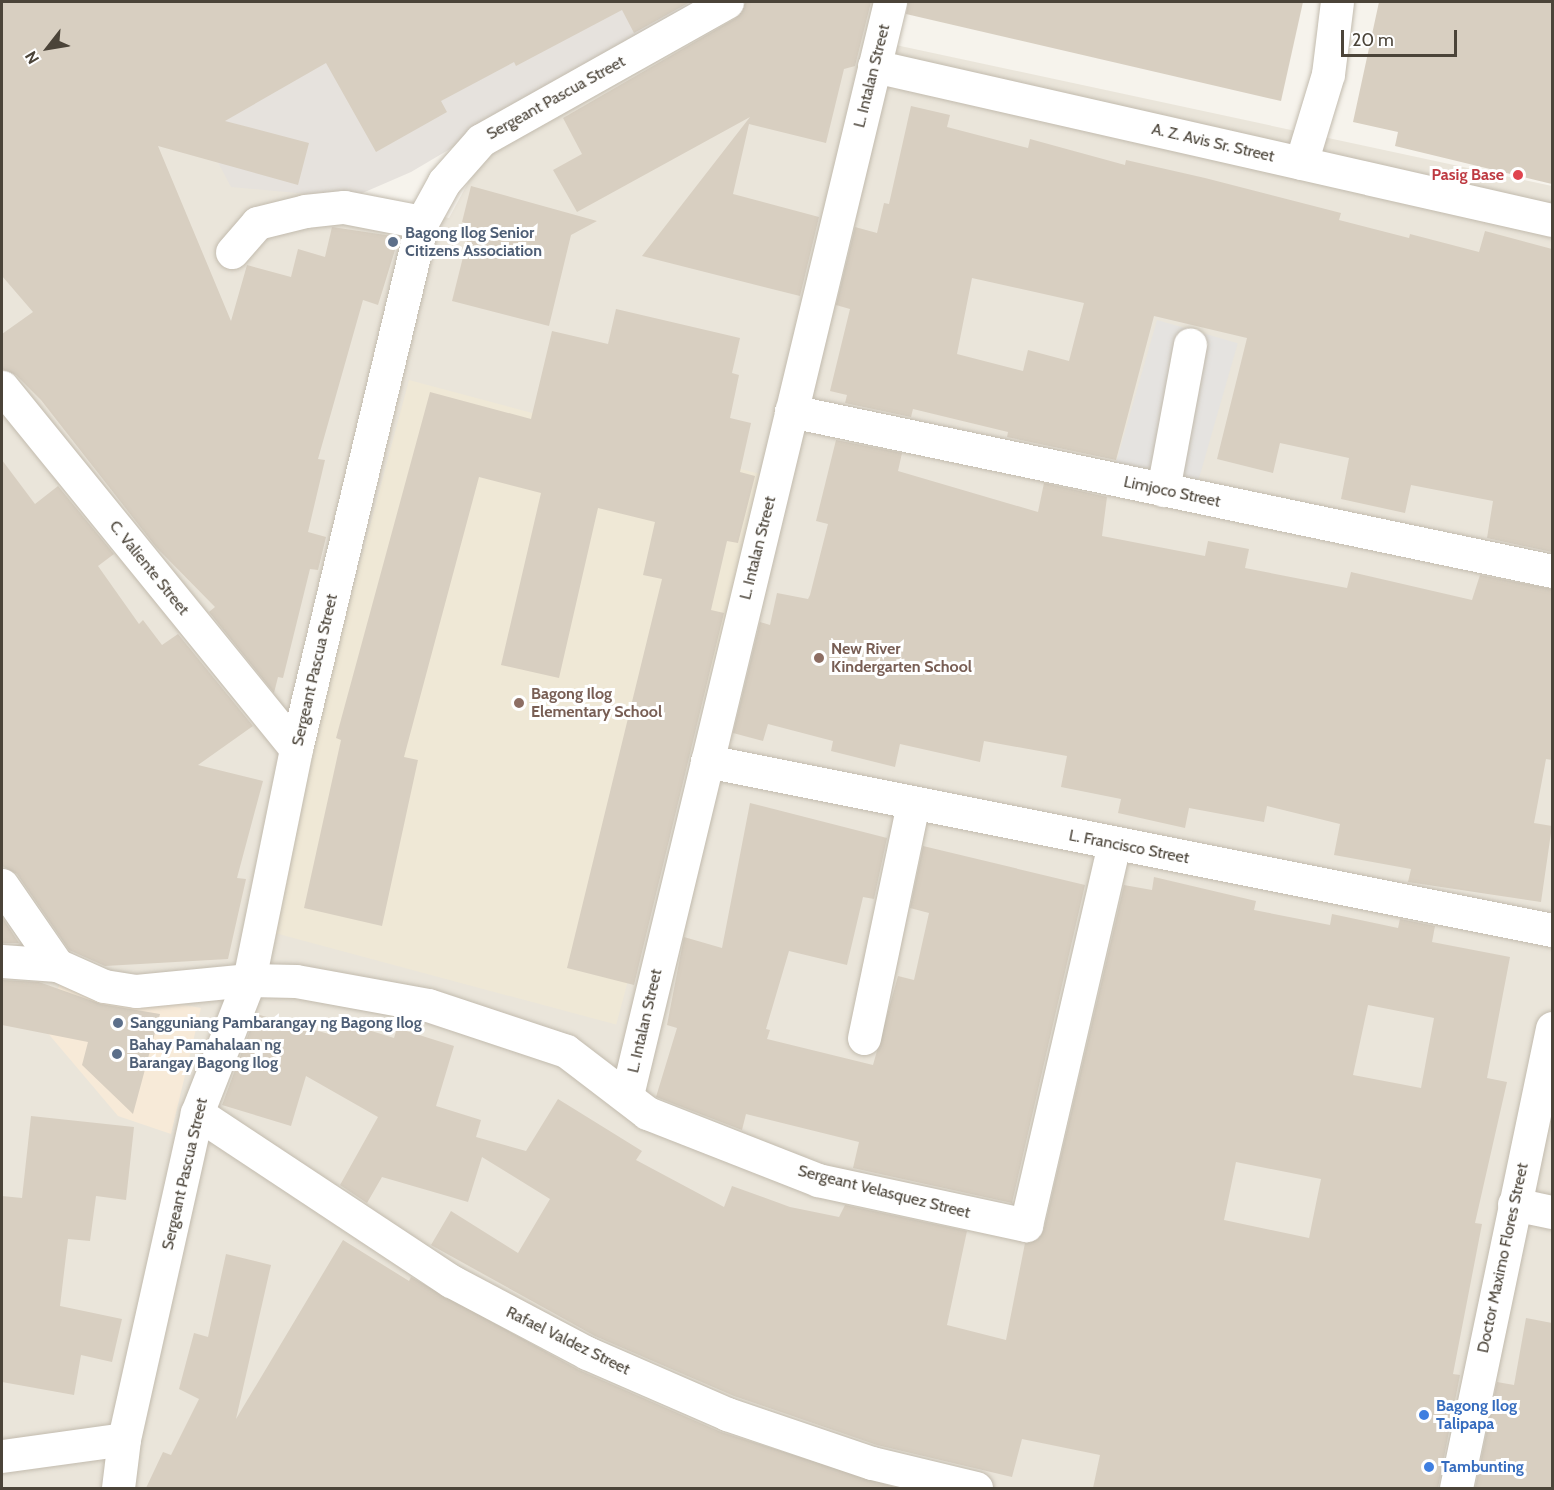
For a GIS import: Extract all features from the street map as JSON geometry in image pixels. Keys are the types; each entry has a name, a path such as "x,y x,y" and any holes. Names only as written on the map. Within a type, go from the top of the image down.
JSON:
{"street":[{"name":"Sergeant Pascua Street","path":"118,1488 124,1439 197,1113 249,980 296,749 422,222 444,182 481,140 727,2"},
{"name":"L. Intalan Street","path":"627,1095 890,2"},
{"path":"1301,163 1328,74 1337,2"},
{"name":"A. Z. Avis Sr. Street","path":"874,66 1552,220"},
{"path":"232,252 256,223 304,211 344,207 422,222"},
{"path":"1163,490 1190,344"},
{"name":"C. Valiente Street","path":"2,387 296,749"},
{"name":"Limjoco Street","path":"791,411 1552,572"},
{"name":"L. Francisco Street","path":"707,761 1552,930"},
{"path":"864,1038 913,803"},
{"name":"Sergeant Velasquez Street","path":"57,965 104,986 136,991 249,980 296,981 428,1005 566,1051 627,1095 647,1113 818,1179 1026,1225 1114,844"},
{"path":"2,885 57,965"},
{"path":"2,961 57,965"},
{"name":"Doctor Maximo Flores Street","path":"1456,1488 1552,1028"},
{"name":"Rafael Valdez Street","path":"197,1113 451,1281 586,1353 727,1414 872,1463 976,1488"},
{"path":"1514,1204 1552,1212"},
{"path":"2,1456 124,1439"}],"shaded area":[{"path":"2,2 109,2 124,27 351,198 449,218 489,144 738,2 885,2 877,41 1552,186 1552,1488 2,1488"},
{"path":"109,2 699,2 411,172 351,198 231,187 149,32 124,27"},
{"path":"1157,320 1238,343 1195,491 1115,468"},
{"name":"Bagong Ilog Elementary School","path":"409,380 763,475 616,1025 262,930"},
{"path":"60,982 201,1008 171,1134 118,1116 46,1031"}],"building":[{"path":"2,2 690,2 634,33 622,10 516,66 514,62 441,101 447,112 376,152 326,63 225,121 309,143 298,185 158,146 231,321 247,265 291,277 298,249 325,257 332,227 399,237 378,305 363,300 318,459 325,460 308,532 326,537 318,570 310,569 283,678 278,677 274,693 209,612 215,607 156,547 41,400 16,375 2,369 2,334 33,312 2,276"},
{"path":"746,2 871,2 855,66 844,69 826,143 749,124 733,194 819,217 800,296 642,256 750,117 577,212 553,170 582,154 563,118 736,18"},
{"path":"908,2 1303,2 1281,101 906,14"},
{"path":"1379,2 1552,2 1552,184 1395,146 1398,132 1353,122"},
{"path":"911,106 950,115 947,127 1028,148 1030,139 1125,165 1126,160 1205,178 1341,213 1339,220 1409,238 1410,234 1479,252 1485,231 1552,249 1552,552 1487,538 1493,501 1411,485 1405,513 1341,499 1349,458 1280,443 1273,473 1217,459 1247,338 1154,316 1116,460 1007,437 1008,432 913,409 911,417 845,403 847,395 830,391 850,309 836,305 855,227 877,233 884,203 889,204","holes":["972,278 1084,303 1069,361 1028,350 1023,371 957,354"]},
{"path":"471,186 597,221 571,235 549,326 452,301 471,225 462,222"},
{"path":"616,309 740,338 732,373 739,375 730,418 751,423 740,472 755,476 738,543 727,541 711,610 724,613 634,985 567,968 662,579 643,575 655,522 598,508 559,678 501,665 541,493 479,477 404,757 418,760 382,926 304,908 341,740 336,738 430,392 531,419 552,331 608,344"},
{"path":"836,440 902,453 898,471 1038,512 1044,483 1107,497 1102,536 1205,556 1208,541 1249,549 1245,568 1347,588 1351,572 1472,600 1480,575 1552,589 1552,760 1546,759 1534,823 1552,826 1541,902 1408,882 1411,869 1334,855 1340,824 1267,806 1264,822 1189,808 1185,828 1118,813 1121,799 1061,787 1067,756 984,741 980,762 900,744 895,767 831,751 833,741 768,724 763,741 733,733 760,622 770,625 777,593 808,599 810,595 828,524 816,521"},
{"path":"2,460 35,504 58,486 114,554 98,566 139,624 143,620 162,645 178,634 253,726 198,765 263,781 237,878 246,879 228,959 105,966 69,950 17,874 2,866"},
{"path":"750,803 887,838 874,899 863,897 847,965 789,951 766,1029 770,1030 767,1039 873,1065 898,976 914,980 929,913 910,908 923,846 1085,885 1012,1203 853,1168 859,1142 746,1114 742,1130 656,1097 677,1028 667,1025 684,937 722,948"},
{"path":"1154,877 1256,901 1254,910 1330,925 1332,914 1398,928 1400,919 1435,926 1432,942 1510,957 1487,1078 1507,1082 1475,1223 1482,1224 1453,1374 1460,1375 1438,1488 1093,1488 1100,1455 1022,1439 1012,1477 877,1445 734,1396 595,1336 431,1245 451,1211 518,1253 550,1199 482,1157 468,1202 382,1177 367,1203 340,1185 378,1117 306,1076 291,1126 222,1105 256,1014 329,1034 333,1019 394,1038 397,1028 454,1046 436,1106 481,1120 476,1137 526,1151 558,1099 642,1151 636,1160 724,1207 732,1186 790,1207 839,1217 845,1205 967,1231 947,1325 1006,1340 1025,1243 1039,1238 1044,1229 1124,885 1152,890","holes":["1368,1005 1434,1018 1421,1088 1353,1075","1236,1162 1321,1179 1309,1238 1224,1220"]},
{"path":"2,917 19,943 2,943"},
{"name":"Bahay Pamahalaan ng Barangay Bagong Ilog","path":"2,980 39,982 101,1004 160,1014 133,1114 82,1065 88,1042 2,1025"},
{"path":"31,1116 134,1127 126,1200 96,1196 90,1241 68,1239 60,1306 122,1319 112,1362 81,1355 74,1395 2,1382 2,1196 22,1198"},
{"path":"343,1240 409,1281 411,1277 579,1370 721,1432 898,1488 146,1488 163,1452 171,1455 199,1399 179,1389 194,1333 208,1337 226,1254 271,1265 236,1419"},
{"path":"1526,1318 1552,1323 1552,1488 1475,1488 1497,1382 1514,1385"}],"place":[{"name":"Pasig Base","path":"1518,175"},
{"name":"Bagong Ilog Senior Citizens Association","path":"393,242"},
{"name":"New River Kindergarten School","path":"819,658"},
{"name":"Bagong Ilog Elementary School","path":"519,703"},
{"name":"Sangguniang Pambarangay ng Bagong Ilog","path":"118,1023"},
{"name":"Bahay Pamahalaan ng Barangay Bagong Ilog","path":"117,1054"},
{"name":"Bagong Ilog Talipapa","path":"1424,1415"},
{"name":"Tambunting","path":"1429,1467"}]}
